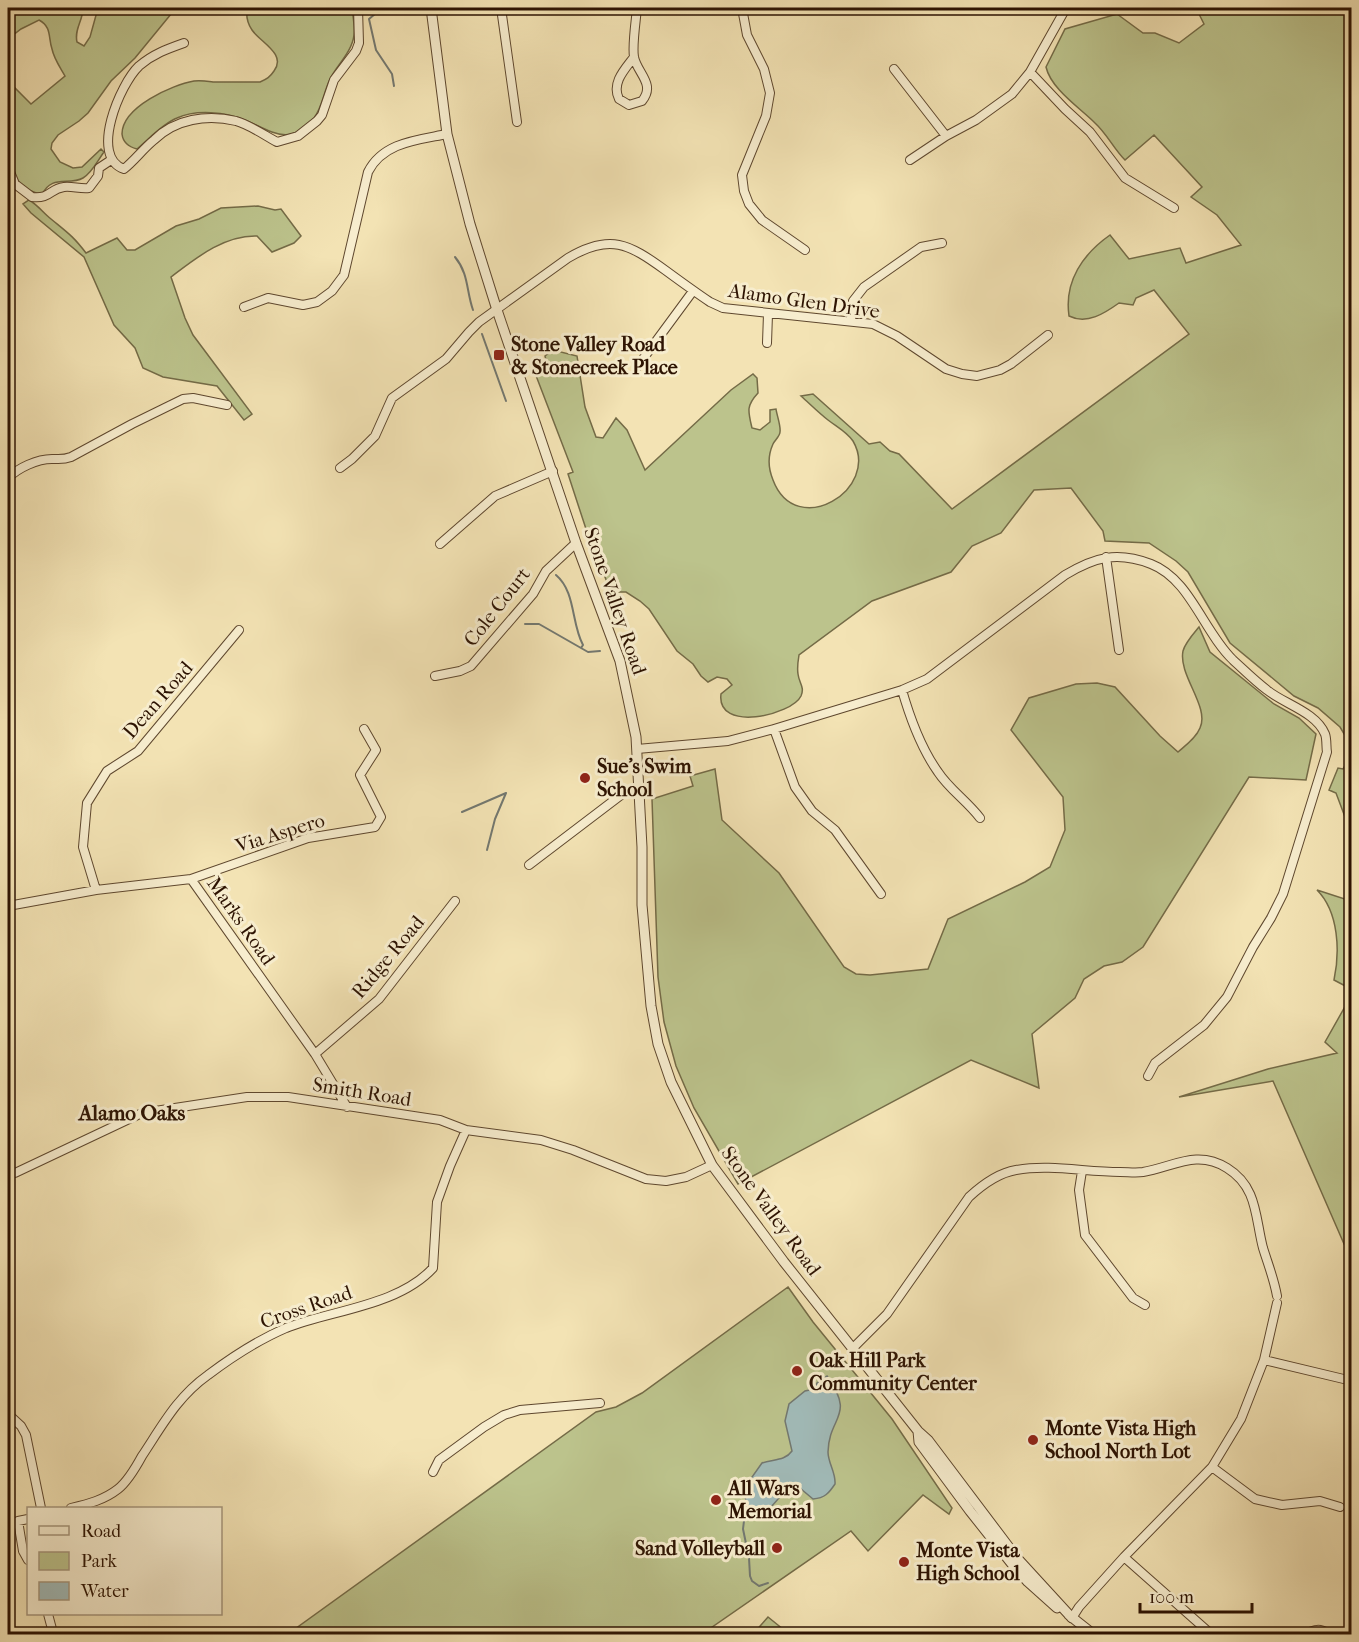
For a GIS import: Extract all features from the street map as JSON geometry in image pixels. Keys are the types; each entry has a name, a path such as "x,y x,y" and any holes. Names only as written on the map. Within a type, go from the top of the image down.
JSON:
{"street":[{"path":"184,43 158,52 137,68 124,85 111,116 109,153 111,160 119,167 124,169 164,132 177,124 195,119 215,118 237,122 277,142 298,136 322,115 334,80 356,51 360,35 358,8"},
{"name":"Stone Valley Road","path":"431,8 447,134 470,224 576,543 620,661 637,749 642,905 651,1006 658,1044 670,1082 712,1165 784,1262 918,1431 928,1440 1017,1558 1072,1617 1093,1635"},
{"path":"501,8 517,122"},
{"path":"634,57 645,77 648,89 642,101 629,105 619,99 616,87 634,57 637,8"},
{"path":"742,8 747,35 764,69 770,93 766,116 742,175 744,191 749,204 762,220 805,250"},
{"path":"910,160 1003,102 1030,72 1066,8"},
{"path":"8,85 9,68"},
{"path":"894,69 946,136"},
{"path":"1030,72 1042,82 1065,110 1090,132 1125,178 1174,208"},
{"path":"8,108 10,171 15,184 32,197 47,196 68,186 77,189 89,188 98,176 99,168 111,160"},
{"path":"244,307 268,298 303,305 317,302 332,291 344,276 371,165 381,154 391,148 447,134"},
{"path":"851,321 853,301 864,287 921,247 942,243"},
{"name":"Alamo Glen Drive","path":"340,468 375,436 392,398 446,359 469,332 497,310 574,254 594,246 620,245 637,250 693,291 723,308 873,324 888,330 946,369 962,374 977,376 1000,370 1048,335"},
{"path":"637,367 693,291"},
{"path":"766,343 768,314"},
{"path":"8,478 18,469 50,459 61,460 71,457 183,399 193,398 227,405"},
{"path":"440,544 495,496 553,471"},
{"name":"Cole Court","path":"435,676 460,671 471,666 533,594 546,571 576,543"},
{"path":"637,749 728,741 902,690 927,679 1065,575 1083,565 1106,557 1129,557 1154,565 1180,584 1222,649 1267,691 1312,718 1325,734 1327,752 1282,894 1271,918 1227,997 1204,1025 1155,1063 1148,1076"},
{"path":"1106,557 1119,650"},
{"name":"Dean Road","path":"96,890 83,847 87,803 107,771 138,751 239,630"},
{"path":"902,690 910,719 938,773 980,818"},
{"name":"Via Aspero","path":"191,879 308,838 375,828 381,817 360,775 376,750 364,729"},
{"path":"774,729 795,787 812,811 835,830 881,894"},
{"path":"529,866 625,792 639,787"},
{"name":"Marks Road","path":"8,906 96,890 191,879 315,1054 347,1107"},
{"name":"Ridge Road","path":"315,1054 379,999 455,901"},
{"name":"Smith Road","path":"8,1173 15,1173 141,1113 247,1097 288,1097 440,1120 466,1130 541,1140 646,1179 666,1181 686,1177 712,1165"},
{"name":"Cross Road","path":"78,1507 100,1500 119,1488 182,1396 250,1346 289,1327 402,1292 429,1273 433,1268 437,1202 466,1130"},
{"path":"853,1348 887,1314 969,1197 979,1187 1002,1174 1046,1166 1082,1171 1142,1173 1187,1159 1208,1161 1226,1168 1244,1184 1256,1208 1263,1246 1275,1282 1277,1300 1264,1360 1241,1419 1212,1467 1124,1557 1072,1617"},
{"path":"1082,1171 1079,1190 1085,1235 1133,1298 1145,1305"},
{"path":"1264,1360 1352,1381"},
{"path":"433,1472 439,1460 489,1423 504,1415 520,1410 600,1403"},
{"path":"8,1414 21,1426 26,1435 41,1507"},
{"path":"1212,1467 1255,1499 1282,1504 1320,1501 1340,1507"},
{"path":"27,1519 18,1521 23,1551 27,1558"},
{"path":"1124,1557 1211,1635"},
{"path":"48,1615 56,1635"},
{"path":"1305,1635 1314,1629 1323,1630 1329,1635"}],"green space":[{"path":"8,8 83,8 76,37 77,42 84,46 90,37 98,8 176,8 135,58 111,81 88,113 58,135 52,143 51,149 60,162 73,168 82,167 101,149 104,152 95,166 83,178 50,185 42,195 26,188 14,176 8,93 11,84 31,104 65,76 54,56 48,29 39,20 8,39"},
{"path":"247,8 352,8 353,41 330,79 314,118 305,127 289,135 273,132 229,115 193,113 166,124 137,149 127,144 122,134 124,124 130,115 139,106 162,92 194,81 260,82 271,75 277,65 277,59 271,49 250,27"},
{"path":"1196,8 1351,8 1351,833 1336,793 1329,790 1338,768 1343,769 1349,759 1350,750 1340,727 1318,708 1294,696 1230,643 1188,572 1176,561 1149,543 1105,541 1103,531 1071,488 1034,490 1001,533 972,546 951,572 872,601 799,655 798,672 802,690 801,696 795,703 784,709 756,717 742,717 730,713 723,706 721,694 732,685 727,679 717,677 708,682 693,664 677,651 649,609 626,592 611,592 587,532 568,474 573,472 535,373 547,364 545,356 553,350 577,356 585,407 596,437 603,438 616,418 627,430 645,470 731,390 753,374 757,378 758,393 749,409 752,428 760,430 770,422 770,410 776,409 780,432 771,448 769,466 773,480 784,498 799,506 816,507 832,501 846,491 856,476 859,459 853,441 801,396 813,394 869,444 880,442 890,451 899,454 952,509 1189,334 1154,290 1136,298 1133,305 1119,303 1096,317 1082,319 1069,316 1068,303 1073,280 1084,260 1100,242 1110,235 1129,259 1180,248 1186,263 1241,245 1217,215 1191,197 1202,187 1154,135 1125,160 1099,127 1054,83 1046,67 1065,29 1117,14 1143,33 1155,33 1179,43 1204,24"},
{"path":"29,200 70,235 86,253 117,238 127,250 135,250 176,226 199,219 221,208 258,206 281,209 301,236 294,243 272,252 257,236 233,239 211,249 171,277 193,335 252,414 244,420 217,386 163,377 143,368 135,348 114,325 84,257 31,213 23,204"},
{"path":"1199,627 1210,652 1274,704 1299,718 1316,734 1306,780 1249,777 1143,947 1122,962 1104,966 1084,979 1075,998 1032,1034 1039,1088 971,1060 738,1184 694,1108 676,1066 664,1022 658,977 652,799 693,786 690,776 715,769 722,820 779,873 844,967 856,974 870,975 928,969 948,919 1025,882 1050,867 1065,830 1063,797 1011,730 1029,698 1076,684 1097,683 1115,687 1178,752 1196,735 1202,720 1201,710 1183,660 1184,648"},
{"path":"1317,890 1351,901 1351,989 1334,980 1337,945 1334,921 1330,909"},
{"path":"1351,996 1351,1260 1273,1081 1179,1097 1268,1069 1337,1053 1325,1042"},
{"path":"788,1287 813,1322 892,1419 952,1508 949,1514 923,1495 868,1551 851,1531 702,1634 288,1634 596,1412 616,1407 642,1393"},
{"path":"768,1617 789,1634 753,1634"}],"water":[{"path":"827,1376 840,1400 839,1416 832,1430 828,1452 835,1484 821,1498 813,1499 801,1489 787,1490 765,1511 760,1513 747,1509 745,1494 752,1477 762,1463 782,1458 792,1451 785,1421 789,1404 805,1391 814,1389 817,1383"}],"waterway":[{"path":"376,8 375,14 369,19 376,50 392,74 394,86"},
{"path":"455,257 465,276 473,310"},
{"path":"482,334 506,401"},
{"path":"556,575 567,590 583,645 581,648 588,652 600,651"},
{"path":"525,624 539,624 581,648"},
{"path":"462,812 506,793"},
{"path":"487,850 495,819 506,793"},
{"path":"750,1511 744,1521 743,1529 750,1576 752,1581 759,1586 768,1583"}],"place":[{"name":"Stone Valley Road & Stonecreek Place","path":"499,355"},
{"name":"Sue's Swim School","path":"585,778"},
{"name":"Oak Hill Park Community Center","path":"797,1371"},
{"name":"Monte Vista High School North Lot","path":"1033,1440"},
{"name":"All Wars Memorial","path":"716,1500"},
{"name":"Sand Volleyball","path":"777,1548"},
{"name":"Monte Vista High School","path":"904,1562"}],"district":[{"name":"Alamo Oaks","path":"132,1113"}]}
